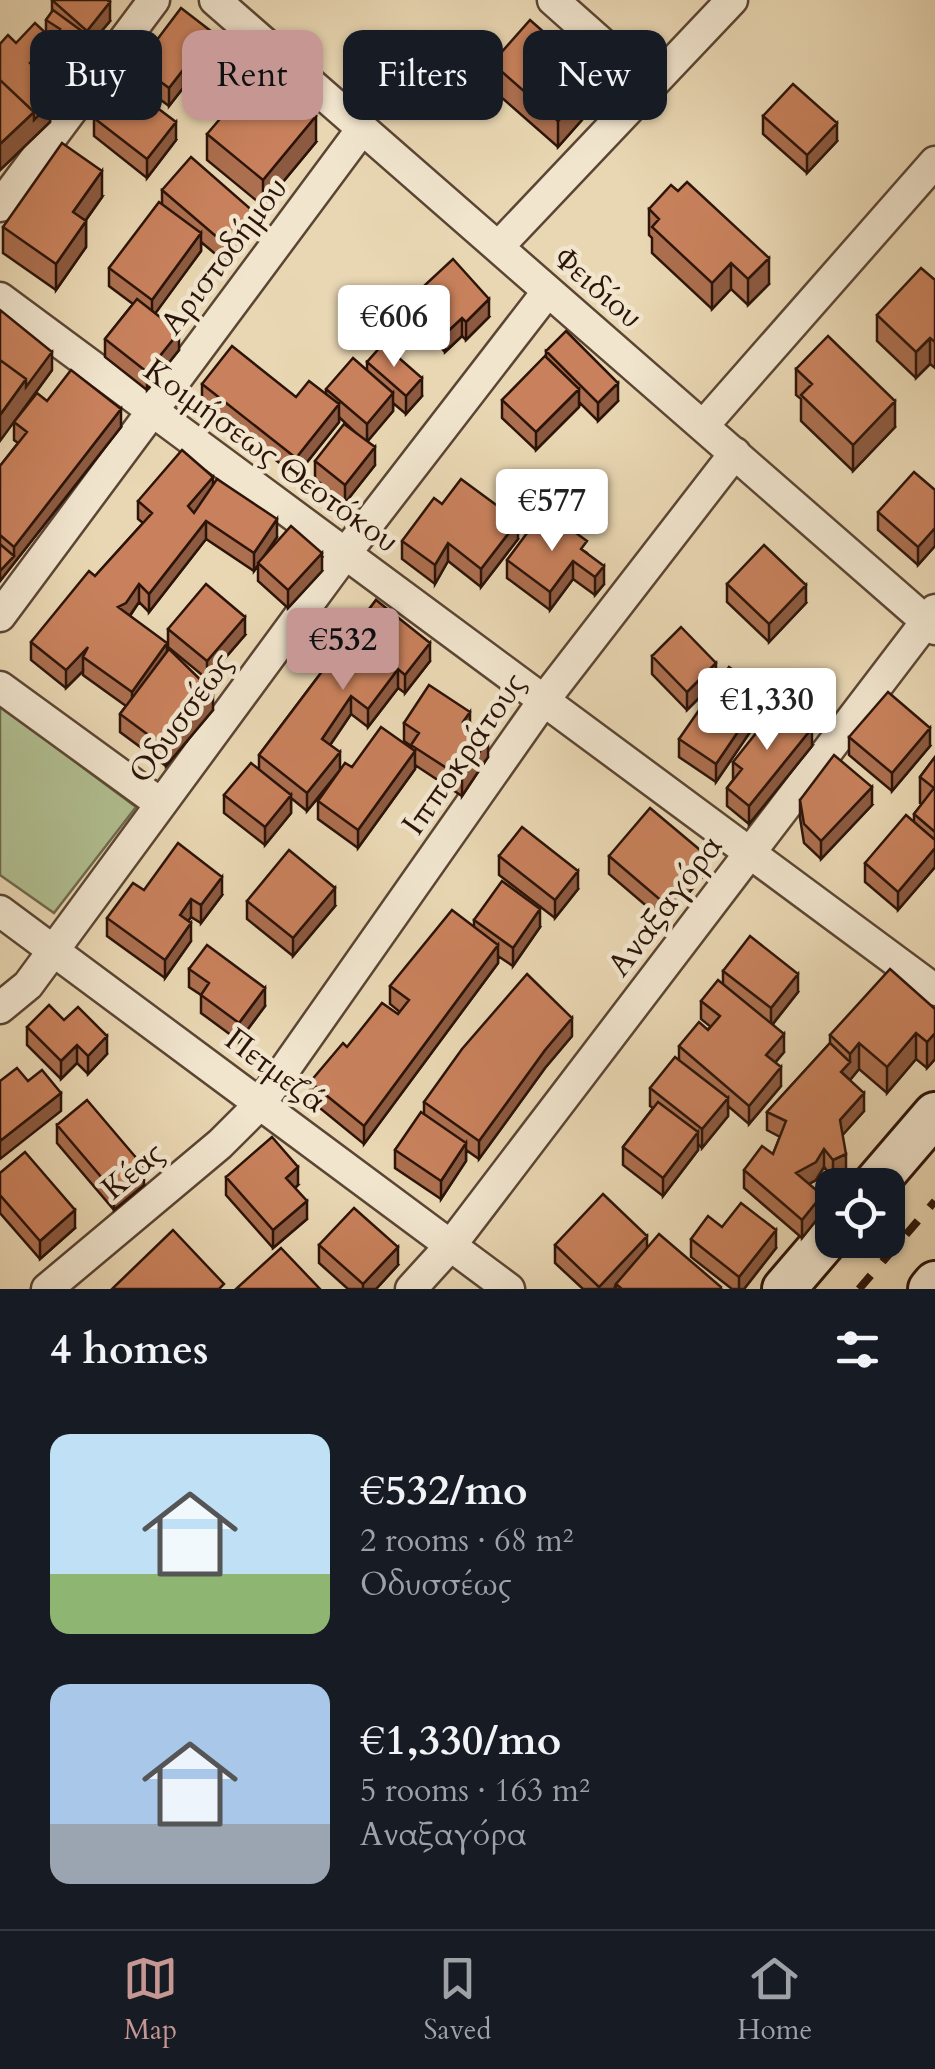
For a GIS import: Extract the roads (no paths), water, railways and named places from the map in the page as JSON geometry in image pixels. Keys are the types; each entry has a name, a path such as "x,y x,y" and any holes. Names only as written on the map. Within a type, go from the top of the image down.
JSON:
{"street":[{"path":"0,206 154,0"},
{"name":"Φειδίου","path":"215,0 703,426 932,620"},
{"path":"553,0 587,30"},
{"path":"667,70 732,0"},
{"path":"498,247 619,120"},
{"name":"Αριστοδήμου","path":"0,616 362,129"},
{"path":"703,426 935,162"},
{"name":"Οδυσσέως","path":"0,1008 28,985 346,554 548,291"},
{"name":"Κοιμήσεως Θεοτόκου","path":"0,298 935,990"},
{"name":"Ιπποκράτους","path":"260,1102 544,700 736,453"},
{"name":"Αναξαγόρα","path":"411,1289 450,1245 932,620"},
{"path":"0,687 161,804"},
{"name":"Πετμεζά","path":"0,911 509,1289"},
{"name":"Κέας","path":"47,1289 220,1144 260,1102"},
{"path":"889,1168 935,1114"},
{"path":"784,1289 815,1253"},
{"path":"930,1289 935,1283"}],"railway":[{"path":"859,1289 935,1201"}]}
